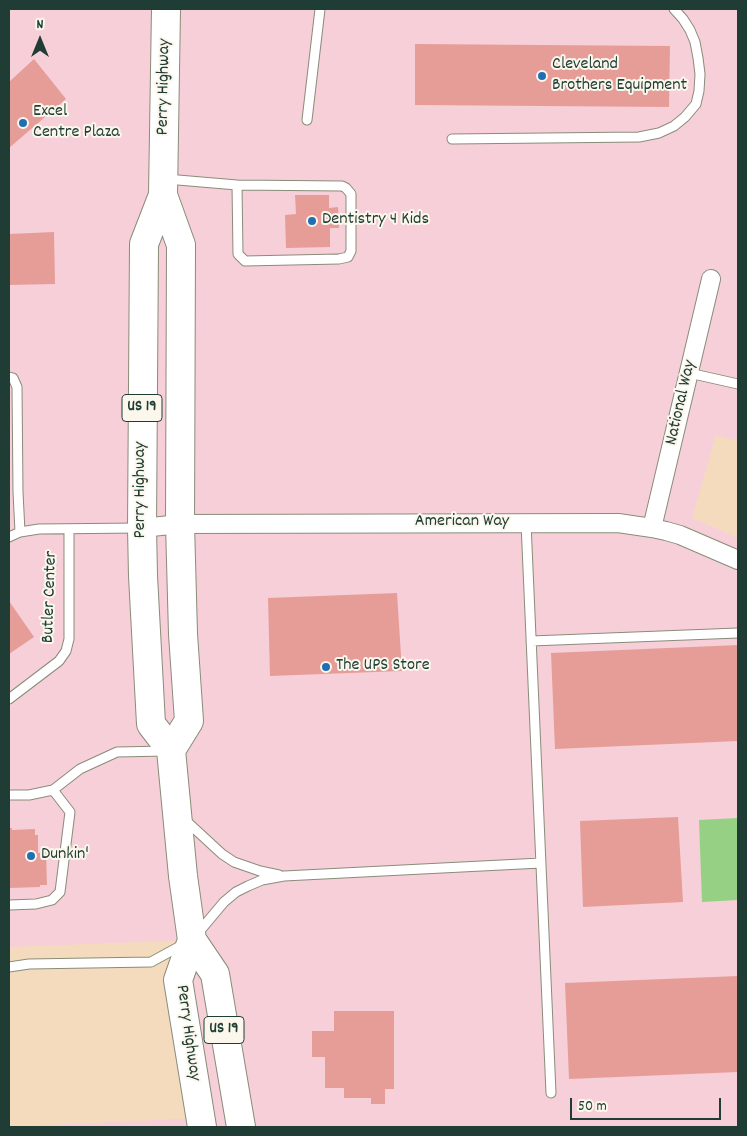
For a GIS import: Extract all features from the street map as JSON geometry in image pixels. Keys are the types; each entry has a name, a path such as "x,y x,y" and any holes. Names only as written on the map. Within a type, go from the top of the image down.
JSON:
{"main road":[{"name":"Perry Highway","path":"166,9 163,187 144,244 142,528 151,724 172,750 183,876 192,940 215,974 241,1127"},
{"name":"Perry Highway","path":"163,187 182,245 180,524 183,634 189,722 172,750"},
{"name":"Perry Highway","path":"192,940 178,980 202,1127"}],"street":[{"name":"National Way","path":"652,528 711,279"},
{"name":"American Way","path":"142,528 180,524 618,523 652,528 680,535 738,560"}],"lane":[{"path":"307,120 320,9"},
{"path":"452,139 639,137 660,132 674,126 696,104 700,74 693,36 683,19 674,9"},
{"path":"163,187 237,185 342,186 351,194 351,251 348,257 339,259 245,262 238,254 237,185"},
{"path":"689,373 738,384"},
{"path":"9,377 13,378 16,387 13,492 20,532"},
{"path":"526,523 551,1093"},
{"name":"Butler Center","path":"9,537 20,532 39,529 142,528"},
{"name":"Butler Center","path":"9,699 59,661 66,651 69,639 69,529"},
{"path":"531,641 738,633"},
{"path":"9,795 53,790 80,769 117,752 172,750"},
{"path":"9,905 36,904 52,900 60,892 70,812 53,790"},
{"path":"177,812 222,854 234,862 260,871 284,876"},
{"path":"9,966 151,962 192,940 224,902 236,892 262,880 284,876 541,863"}],"shaded area":[{"path":"9,9 738,9 738,441 716,435 692,518 738,538 738,1127 9,1127 200,1118 178,980 192,940 9,947"}],"green space":[{"path":"738,818 738,900 702,902 699,820"}],"building":[{"name":"Cleveland Brothers Equipment","path":"415,44 670,46 669,107 415,105"},
{"name":"Excel Centre Plaza","path":"34,59 66,99 9,148 9,82"},
{"name":"Dentistry 4 Kids","path":"295,195 329,195 329,208 338,207 339,228 330,228 330,247 286,248 285,215 296,214"},
{"path":"54,232 55,284 9,285 9,234"},
{"path":"397,593 402,671 270,676 268,598"},
{"path":"9,601 34,637 9,654"},
{"path":"738,645 738,741 555,749 551,653"},
{"path":"678,817 683,902 583,907 580,821"},
{"path":"9,828 12,828 12,830 35,829 35,835 38,835 38,853 46,852 47,885 9,888"},
{"path":"738,976 738,1072 569,1079 565,983"},
{"path":"334,1011 394,1011 394,1089 385,1089 385,1104 371,1104 371,1098 344,1098 344,1088 325,1088 325,1057 312,1057 312,1031 334,1031"}],"place":[{"name":"Cleveland Brothers Equipment","path":"542,76"},
{"name":"Excel Centre Plaza","path":"23,123"},
{"name":"Dentistry 4 Kids","path":"312,221"},
{"name":"The UPS Store","path":"326,667"},
{"name":"Dunkin'","path":"31,856"}]}
